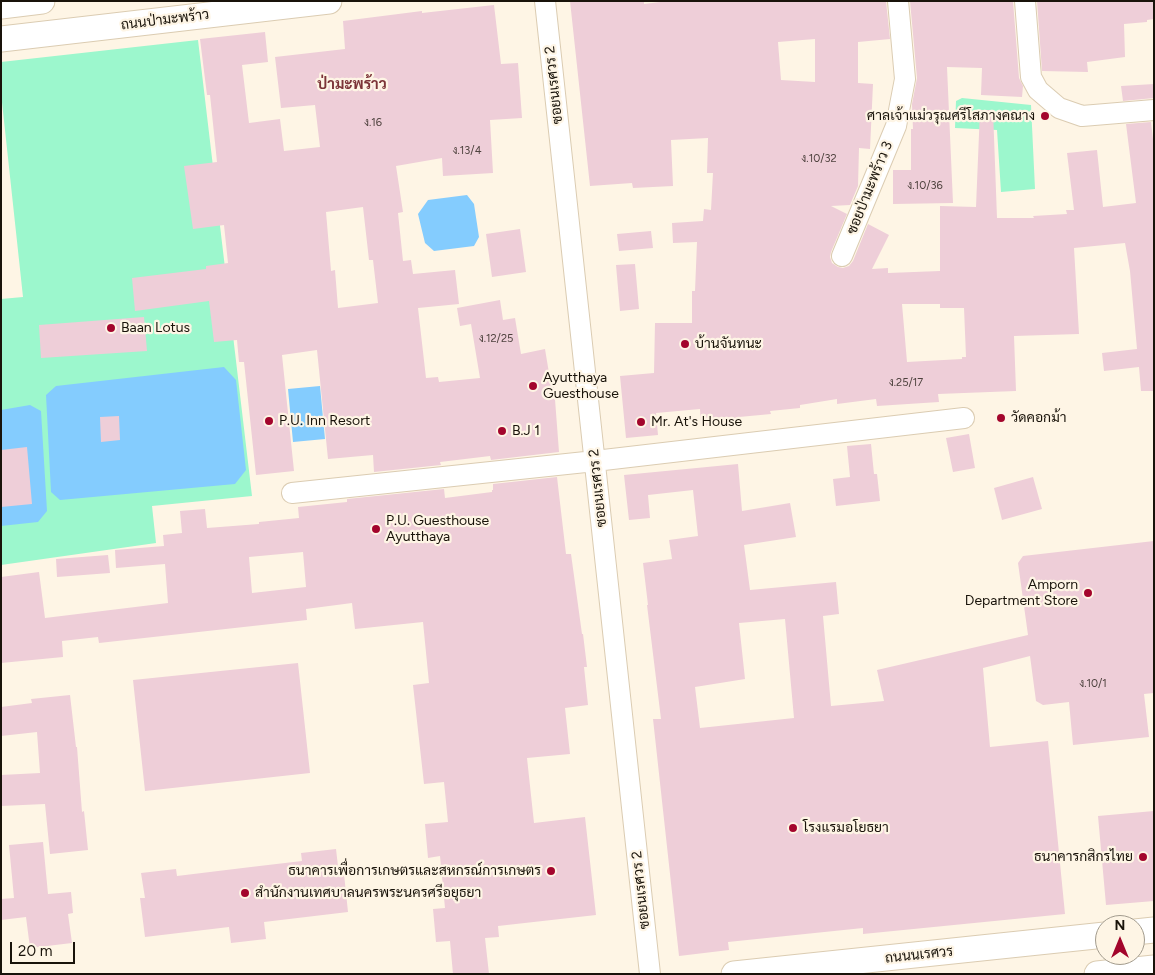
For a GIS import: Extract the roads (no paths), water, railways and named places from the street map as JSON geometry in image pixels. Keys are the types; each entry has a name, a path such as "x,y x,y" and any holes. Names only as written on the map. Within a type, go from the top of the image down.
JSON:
{"street":[{"path":"8,38 6,6 42,1"},
{"name":"ถนนป่ามะพร้าว","path":"8,38 329,1"},
{"name":"ซอยนเรศวร 2","path":"545,1 650,974"},
{"name":"ซอยป่ามะพร้าว 3","path":"842,256 896,126 905,79 898,1"},
{"path":"1025,1 1030,77 1038,90 1059,108 1082,116 1154,110"},
{"path":"292,493 595,461 964,418"},
{"name":"ถนนนเรศวร","path":"734,974 1095,936"},
{"path":"1097,974 1154,968"}],"water":[{"path":"467,195 474,204 479,237 474,246 434,251 425,243 418,214 428,200"},
{"path":"224,367 236,380 246,470 235,484 60,500 51,492 46,395 56,386"},
{"path":"320,386 325,439 293,442 288,389"},
{"path":"30,405 41,411 47,511 38,522 1,526 1,410"}],"place":[{"name":"ศาลเจ้าแม่วรุณศรีโสภางคณาง","path":"1045,116"},
{"name":"Baan Lotus","path":"111,328"},
{"name":"บ้านจันทนะ","path":"685,344"},
{"name":"Ayutthaya Guesthouse","path":"533,386"},
{"name":"วัดคอกม้า","path":"1001,418"},
{"name":"P.U. Inn Resort","path":"269,421"},
{"name":"Mr. At's House","path":"641,422"},
{"name":"B.J 1","path":"502,431"},
{"name":"P.U. Guesthouse Ayutthaya","path":"376,529"},
{"name":"Amporn Department Store","path":"1088,593"},
{"name":"โรงแรมอโยธยา","path":"793,828"},
{"name":"ธนาคารกสิกรไทย","path":"1143,857"},
{"name":"ธนาคารเพื่อการเกษตรและสหกรณ์การเกษตร","path":"551,871"},
{"name":"สำนักงานเทศบาลนครพระนครศรีอยุธยา","path":"245,893"}],"district":[{"name":"ป่ามะพร้าว","path":"352,85"}]}
